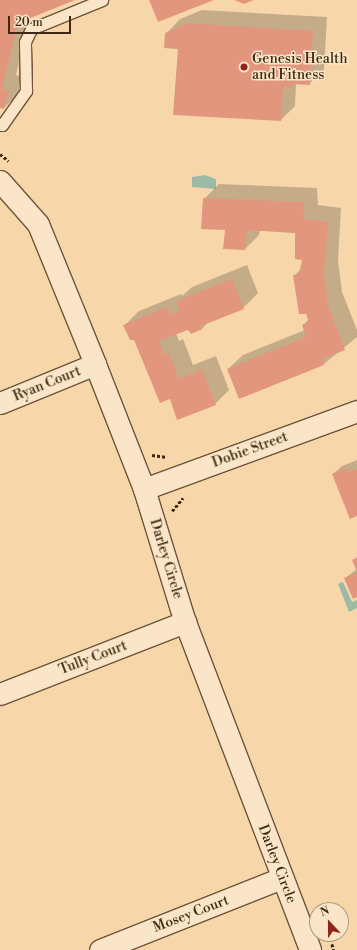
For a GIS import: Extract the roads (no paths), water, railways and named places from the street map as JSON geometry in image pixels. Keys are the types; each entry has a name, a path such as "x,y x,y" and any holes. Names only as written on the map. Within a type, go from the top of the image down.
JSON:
{"street":[{"name":"Darley Circle","path":"0,181 38,224 95,364 144,489 185,622 310,950"},
{"name":"Ryan Court","path":"0,403 95,364"},
{"name":"Dobie Street","path":"144,489 357,411"},
{"name":"Tully Court","path":"0,694 185,622"},
{"name":"Mosey Court","path":"100,950 282,878"}],"lane":[{"path":"0,124 2,125 26,91 25,42 31,29 102,0"}],"place":[{"name":"Genesis Health and Fitness","path":"244,67"}]}
